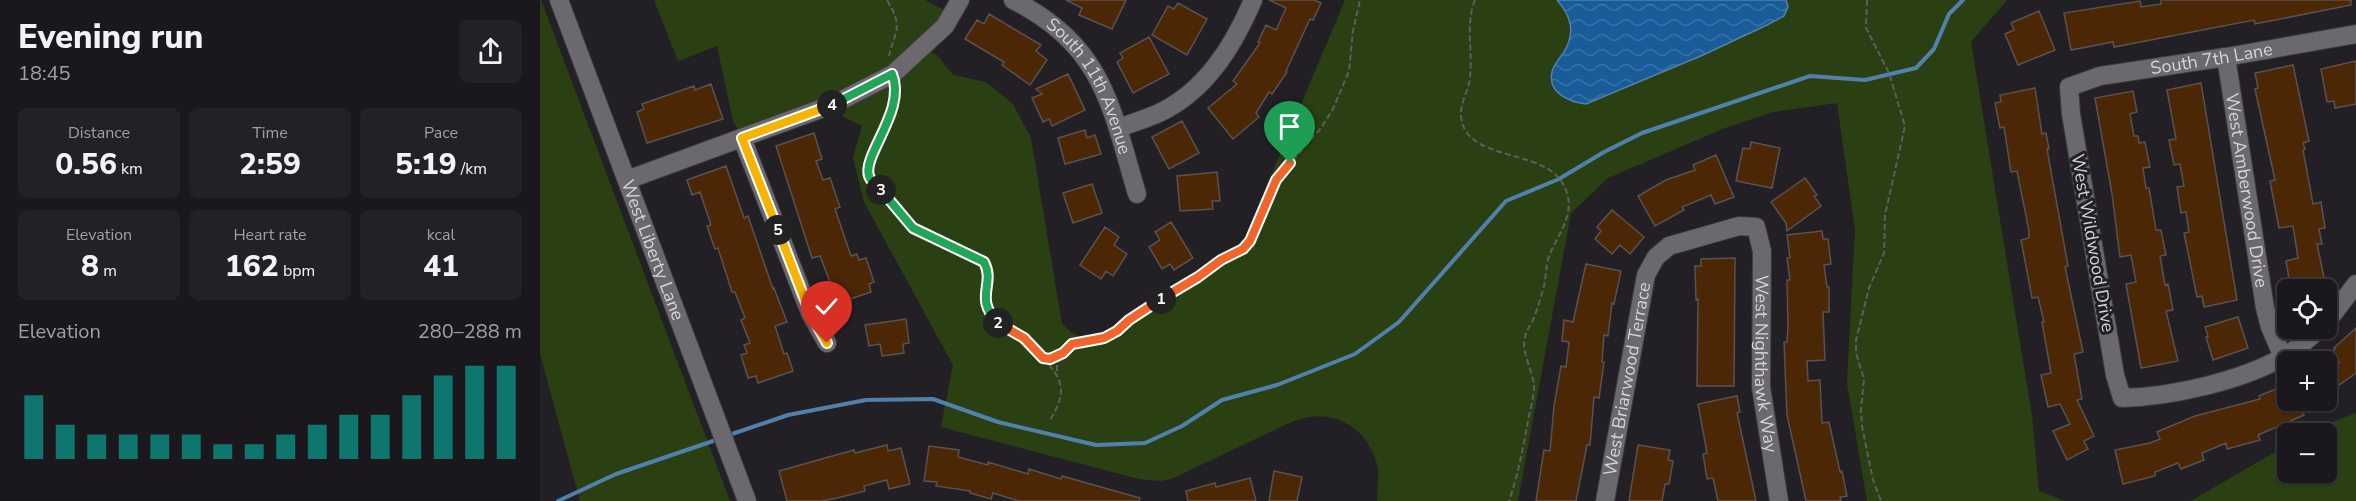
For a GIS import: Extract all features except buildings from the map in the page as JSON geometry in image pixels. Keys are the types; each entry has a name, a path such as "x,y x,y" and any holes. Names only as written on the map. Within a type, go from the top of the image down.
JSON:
{"street":[{"name":"West Liberty Lane","path":"559,0 747,501"},
{"path":"627,180 834,104 892,74 945,26 960,0"},
{"name":"South 11th Avenue","path":"1013,0 1057,28 1085,56 1109,99 1137,194"},
{"path":"1118,128 1158,113 1197,87 1216,68 1253,0"},
{"name":"South 7th Lane","path":"2069,87 2100,76 2356,34"},
{"name":"West Amberwood Drive","path":"2226,57 2265,308 2280,351"},
{"name":"West Wildwood Drive","path":"2069,87 2071,114 2115,375 2122,398 2142,398 2178,392 2228,379 2277,359"},
{"path":"742,138 810,313 827,343"},
{"name":"West Nighthawk Way","path":"1656,257 1669,246 1688,240 1738,226 1756,227 1762,251 1761,387 1779,501"},
{"name":"West Briarwood Terrace","path":"1605,501 1646,276 1656,257"},
{"path":"2337,309 2356,284"},
{"path":"2291,351 2306,339"}],"path":[{"path":"887,0 897,21 898,32 888,61 897,90 888,123 868,168 870,178 913,228 984,262 988,269 985,305 991,316 1001,326 1024,338 1057,374 1062,388 1061,400 1050,420"},
{"path":"1057,374 1057,363 1072,344 1104,338 1117,331 1142,311 1198,277 1221,260 1243,249 1250,241 1276,180 1321,128 1333,109 1349,71 1353,31 1360,0"},
{"path":"1475,0 1469,20 1470,79 1461,106 1461,118 1465,129 1476,141 1493,151 1545,166 1557,175 1566,190 1569,205 1567,220 1549,258 1544,285 1532,321 1525,334 1523,344 1534,377 1534,392 1520,462 1509,501"},
{"path":"1867,0 1866,28 1889,73 1905,126 1885,215 1884,253 1869,288 1856,340 1856,353 1864,380 1862,426 1873,480 1881,501"},
{"path":"1043,358 1050,359 1063,353"}],"green space":[{"path":"540,0 730,501 580,501 540,354"},
{"path":"654,0 925,0 952,14 923,49 937,55 953,75 986,82 1013,104 1031,138 1062,324 1072,332 1084,336 1101,334 1243,242 1345,0 2007,0 1971,42 2032,416 2039,491 2065,501 1867,501 1847,383 1855,230 1837,103 1773,112 1725,128 1608,178 1571,213 1518,501 1377,501 1378,468 1372,450 1365,439 1345,423 1321,416 1294,421 1171,479 1161,481 1139,479 941,427 953,365 864,202 853,158 862,126 844,117 834,104 742,138 733,121 717,46 678,61"},
{"path":"2356,413 2356,501 2191,501 2277,451 2277,483 2337,483 2337,423 2330,423"}],"water":[{"path":"1557,0 1786,0 1788,7 1784,16 1767,25 1703,55 1586,104 1561,95 1556,91 1551,79 1555,64 1568,45 1571,31 1569,18"}],"waterway":[{"path":"729,435 788,415 866,400 933,399 998,422 1096,445 1145,443 1182,426 1222,400 1277,385 1355,354 1399,322 1506,201 1559,179 1604,152 1642,133 1810,76 1865,80 1916,68 1934,49 1949,14 1963,0"},
{"path":"558,501 616,474 719,439"}],"route":[{"path":"827,343 810,313 742,138 834,104 892,74 897,90 888,123 868,168 870,178 913,228 984,262 988,269 985,305 991,316 1001,326 1024,338 1043,358 1050,359 1063,353 1072,344 1083,344 1104,338 1117,331 1142,311 1198,277 1221,260 1243,249 1250,241 1276,180 1290,163"}]}
